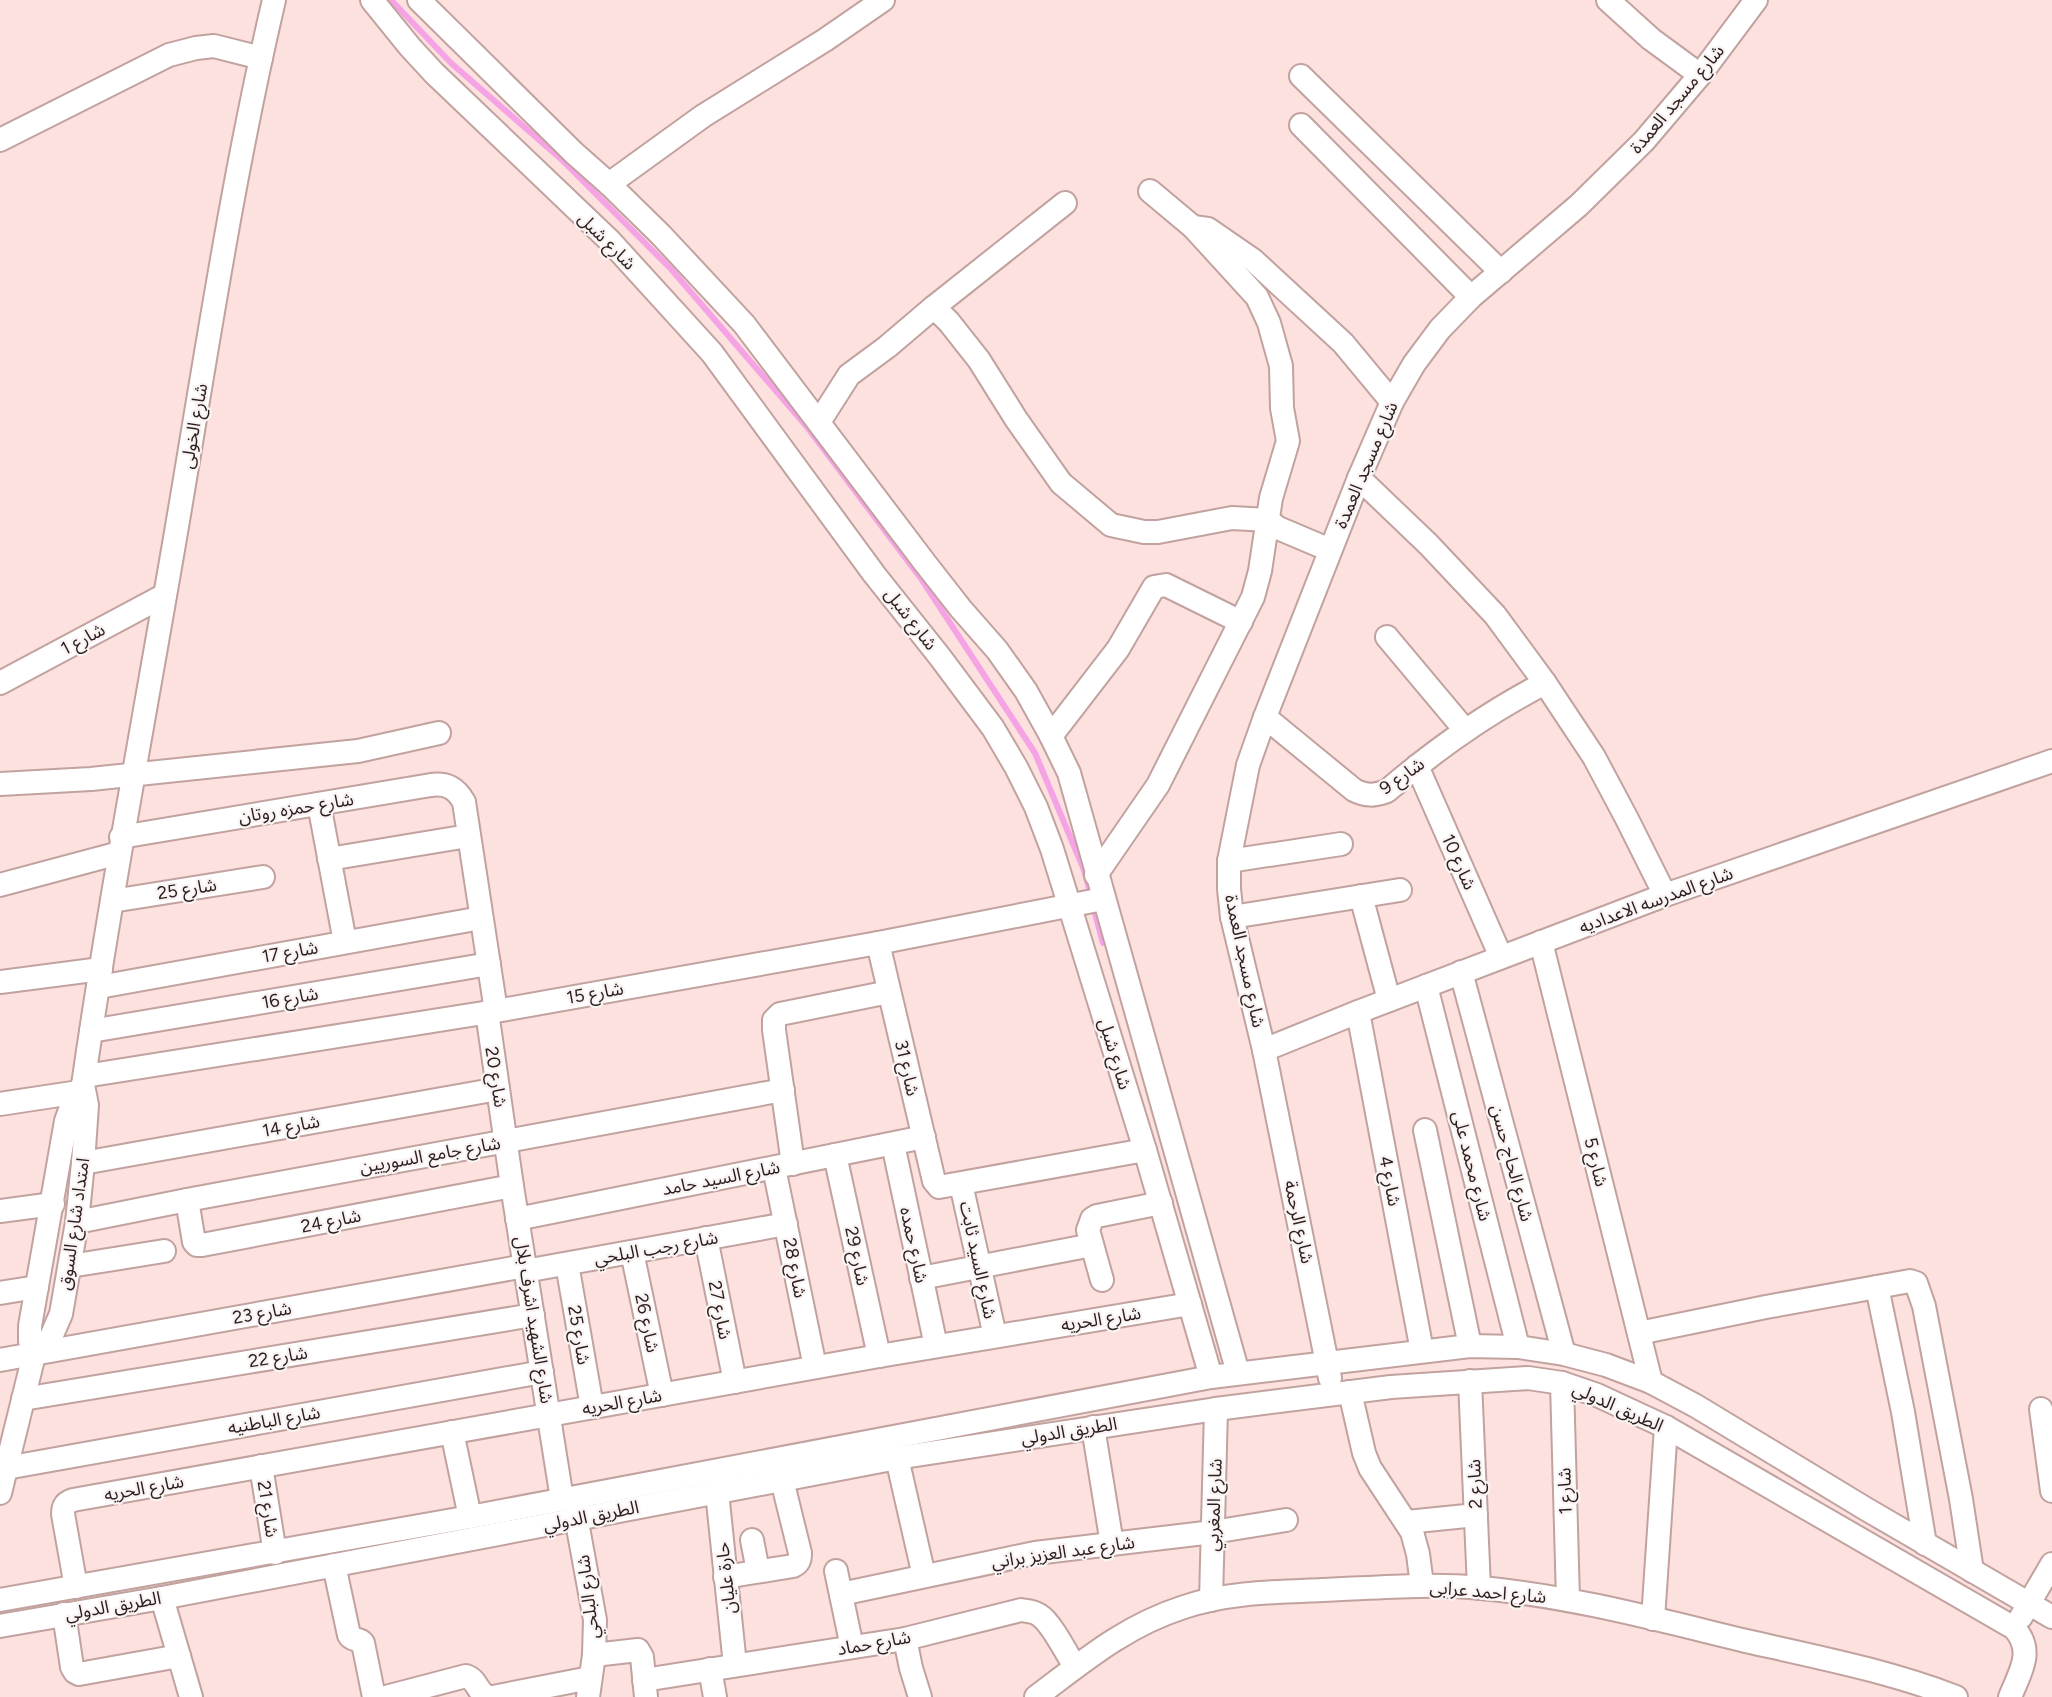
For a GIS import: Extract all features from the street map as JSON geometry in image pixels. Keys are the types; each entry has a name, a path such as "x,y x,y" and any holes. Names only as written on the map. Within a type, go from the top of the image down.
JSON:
{"street":[{"name":"شارع الخولى","path":"120,845 216,295 274,0"},
{"name":"شارع شبل","path":"372,0 426,64 610,242 711,353 874,574 993,728 1036,807 1053,849 1161,1203 1211,1377"},
{"name":"شارع شبل","path":"419,0 661,235 744,324 946,591 997,650 1026,691 1052,736 1069,773 1238,1373"},
{"path":"609,184 704,116 884,0"},
{"path":"1608,0 1651,39 1700,75"},
{"name":"شارع مسجد العمدة","path":"1264,1050 1232,917 1229,861 1248,765 1265,717 1359,478 1392,402 1414,364 1440,329 1471,297 1579,205 1644,141 1700,75 1756,0"},
{"path":"0,140 169,56 196,48 214,46 261,58"},
{"path":"1301,76 1501,272"},
{"path":"1301,125 1471,297"},
{"path":"1096,875 1158,785 1253,597 1260,571 1271,498 1288,441 1282,408 1281,366 1269,323 1257,297 1193,227 1150,191"},
{"path":"819,422 849,375 1065,203"},
{"path":"1193,227 1208,229 1253,260 1343,343 1392,402"},
{"path":"934,307 979,360 1016,419 1061,483 1111,525 1144,532 1158,532 1233,518 1268,520 1278,528 1330,550"},
{"path":"1359,478 1428,544 1495,615 1545,683 1594,757 1628,819 1665,895"},
{"path":"1052,736 1118,650 1154,587 1166,585 1241,622"},
{"name":"شارع 1","path":"0,683 165,595"},
{"path":"1387,637 1465,730"},
{"name":"شارع 9","path":"1265,717 1354,790 1364,795 1376,795 1387,792 1417,766 1504,704 1545,683"},
{"path":"0,784 91,779 358,751 439,733"},
{"name":"شارع المدرسه الاعداديه","path":"1264,1050 1358,1011 1665,895 2052,761"},
{"name":"شارع 10","path":"1417,766 1501,957"},
{"name":"شارع حمزه روتان","path":"0,885 120,845 319,804 441,784 459,793 464,802"},
{"name":"شارع 20","path":"464,802 489,964 498,1089 506,1141"},
{"path":"319,804 345,942"},
{"path":"329,859 468,836"},
{"path":"1229,861 1341,844"},
{"name":"امتداد شارع السوق","path":"2,1485 34,1355 30,1341 30,1326 66,1121 82,1084 92,1031 120,845"},
{"name":"شارع 25","path":"112,901 263,877"},
{"path":"1232,917 1400,890"},
{"path":"1361,896 1389,1000"},
{"name":"شارع 15","path":"0,1104 82,1084 878,943 1103,899"},
{"name":"شارع 17","path":"0,982 100,978 345,942 481,918"},
{"name":"شارع 5","path":"1541,942 1651,1382"},
{"name":"شارع 31","path":"878,943 934,1181 939,1187 952,1186"},
{"name":"شارع 16","path":"92,1031 489,964"},
{"name":"شارع الحاج حسن","path":"1461,972 1564,1354"},
{"name":"شارع محمد على","path":"1426,986 1518,1347"},
{"name":"شارع 28","path":"815,1367 786,1224 783,1090 774,1020 780,1014 889,992"},
{"name":"شارع 4","path":"1358,1011 1422,1352"},
{"name":"شارع الرحمة","path":"1264,1050 1328,1363 1342,1393 1370,1468 1407,1522 1418,1554 1422,1585"},
{"name":"امتداد شارع السوق","path":"34,1355 43,1347 57,1326 70,1266 83,1163 87,1105 82,1084"},
{"name":"شارع 14","path":"83,1163 498,1089"},
{"name":"شارع جامع السوريين","path":"76,1222 783,1090"},
{"path":"1425,1130 1470,1347"},
{"name":"شارع السيد حامد","path":"518,1219 924,1137"},
{"name":"شارع الشهيد اشرف بلال","path":"506,1141 549,1415 567,1498"},
{"name":"شارع حمده","path":"892,1144 936,1346"},
{"path":"952,1186 1145,1150"},
{"name":"شارع 29","path":"835,1155 879,1356"},
{"name":"شارع 24","path":"187,1200 194,1242 202,1245 512,1186"},
{"name":"شارع السيد ثابت","path":"952,1186 980,1266 995,1336"},
{"path":"1102,1280 1088,1230 1089,1224 1097,1216 1161,1203"},
{"path":"0,1211 53,1204"},
{"name":"شارع رجب البلحي","path":"525,1269 567,1264 786,1224"},
{"name":"شارع 27","path":"706,1238 735,1382"},
{"path":"921,1278 1092,1245"},
{"path":"70,1266 164,1251"},
{"name":"شارع 26","path":"632,1252 662,1395"},
{"name":"شارع 25","path":"567,1264 592,1407"},
{"name":"شارع 23","path":"0,1360 525,1269"},
{"path":"1639,1333 1910,1281 1916,1283 1959,1488 1972,1571"},
{"path":"0,1293 37,1287"},
{"path":"1877,1287 1903,1412 1925,1544"},
{"name":"شارع الحريه","path":"76,1587 63,1514 63,1507 67,1502 73,1500 815,1367 1190,1304"},
{"name":"شارع 22","path":"23,1398 533,1315"},
{"name":"الطريق الدولي","path":"0,1600 470,1517 1211,1377 1470,1347 1518,1347 1564,1354 1605,1365 1651,1382 1696,1406 1925,1544 2052,1617"},
{"name":"شارع الباطنيه","path":"2,1485 542,1372"},
{"name":"الطريق الدولي","path":"0,1626 162,1598 897,1458 1216,1409 1342,1393 1431,1383 1528,1378 1562,1383 1597,1395 1666,1427 2014,1628"},
{"name":"شارع 2","path":"1470,1381 1479,1588"},
{"name":"شارع 1","path":"1562,1383 1568,1600"},
{"name":"شارع المغربي","path":"1211,1600 1216,1409"},
{"path":"2041,1409 2052,1491"},
{"path":"1093,1427 1112,1544"},
{"path":"1653,1618 1666,1427"},
{"path":"452,1432 470,1517"},
{"path":"897,1458 924,1576"},
{"name":"شارع 21","path":"261,1466 274,1553"},
{"path":"725,1577 793,1566 800,1558 782,1480"},
{"name":"حارة عليان","path":"717,1492 735,1665"},
{"name":"شارع البلحي","path":"567,1498 577,1519 593,1603 594,1655 589,1688"},
{"path":"1407,1522 1476,1515"},
{"name":"شارع عبد العزيز براني","path":"841,1594 1009,1557 1213,1532 1286,1520"},
{"path":"752,1540 758,1571"},
{"path":"2010,1697 2025,1657 2025,1646 2021,1636 2014,1628 2030,1605 2052,1564"},
{"path":"334,1565 349,1635 352,1639 363,1643 375,1697"},
{"path":"836,1571 852,1647"},
{"name":"شارع احمد عرابى","path":"1036,1697 1118,1636 1140,1624 1187,1606 1261,1593 1422,1585 1479,1588 1568,1600 1850,1665 1956,1697"},
{"path":"162,1598 191,1697"},
{"name":"شارع حماد","path":"645,1688 710,1669 905,1639 1021,1610 1039,1614 1046,1621 1075,1667"},
{"path":"64,1614 72,1667 79,1674 179,1656"},
{"path":"905,1639 920,1697"},
{"path":"594,1655 638,1650 642,1657 645,1688"},
{"path":"710,1669 714,1697"},
{"path":"386,1697 466,1676 472,1678 482,1694 488,1697"},
{"path":"493,1697 589,1688"}],"waterway":[{"path":"391,0 451,63 562,160 671,269 807,427 922,580 1035,753 1084,870 1091,896"},
{"path":"1093,906 1103,943"}]}
